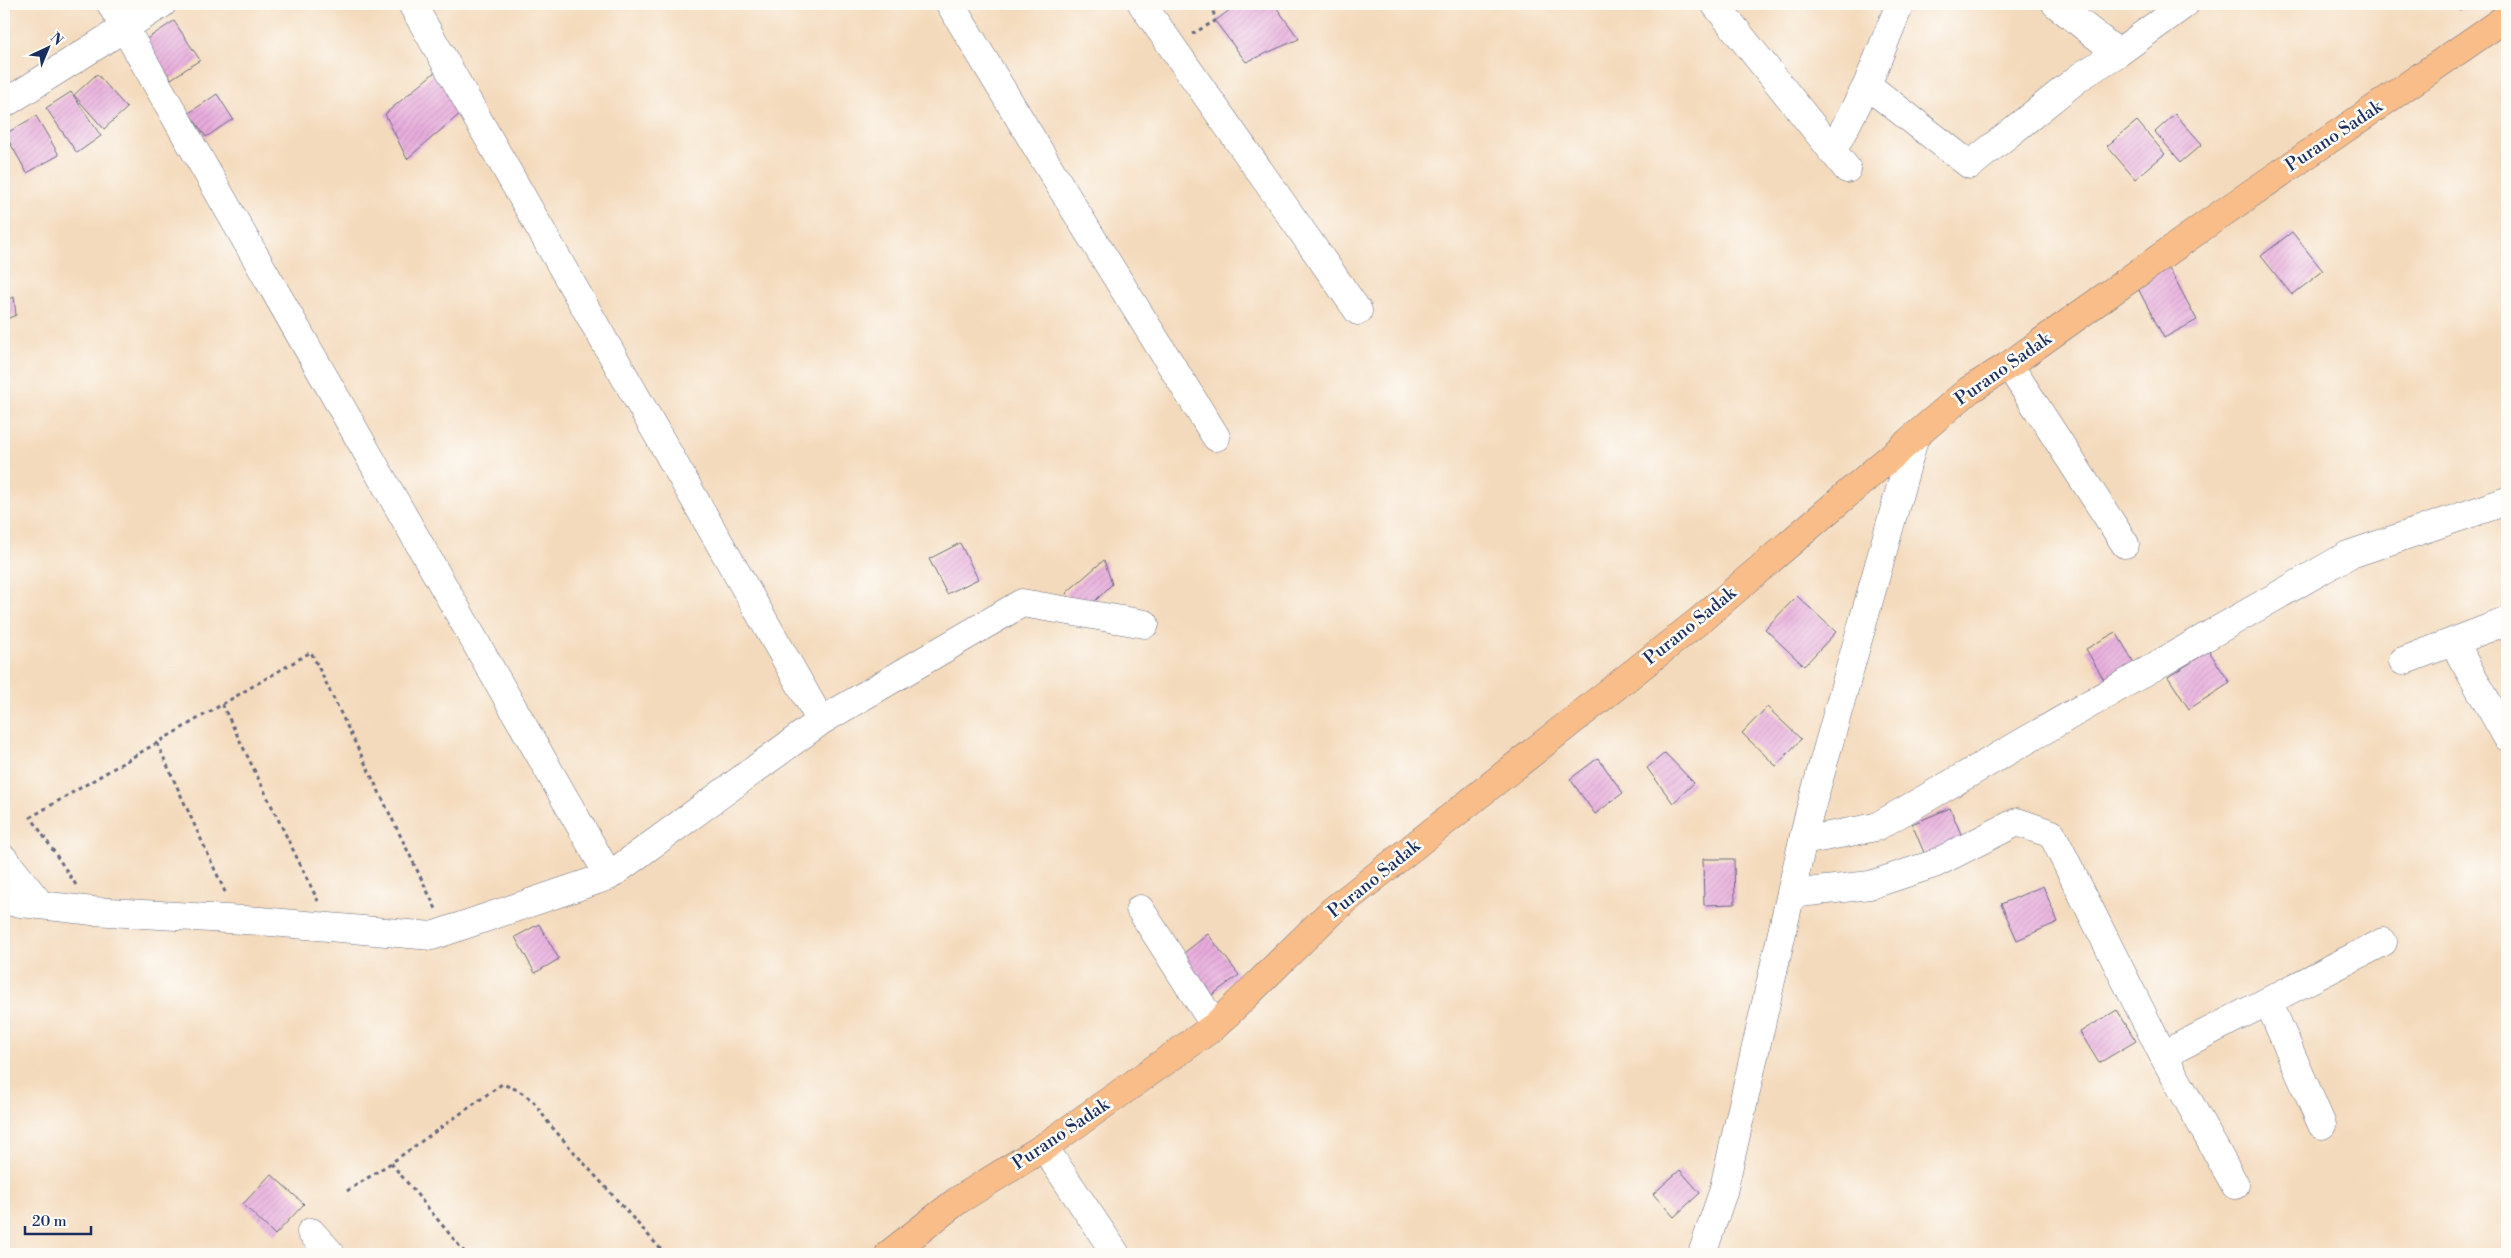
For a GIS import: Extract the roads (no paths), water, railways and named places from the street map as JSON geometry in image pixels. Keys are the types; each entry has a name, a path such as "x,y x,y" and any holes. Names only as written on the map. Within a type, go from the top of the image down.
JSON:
{"main road":[{"name":"Purano Sadak","path":"889,1254 957,1201 1044,1147 1215,1026 1332,911 1700,620 1969,390 2009,365 2214,219 2507,17"}],"street":[{"path":"110,4 609,876"},
{"path":"4,104 162,4"},
{"path":"412,4 821,721"},
{"path":"950,4 1087,230 1216,437"},
{"path":"1142,4 1358,311"},
{"path":"1715,4 1840,161 1867,85 1900,4"},
{"path":"2056,4 2118,53"},
{"path":"1867,85 1970,166 2081,76 2118,53 2184,4"},
{"path":"2009,365 2125,544"},
{"path":"1702,1254 1723,1192 1803,841 1915,436"},
{"path":"1803,841 1876,827 2348,555 2507,501"},
{"path":"4,901 93,911 238,920 432,936 609,876 821,721 1022,603 1145,624"},
{"path":"2403,661 2507,621"},
{"path":"2453,642 2507,737"},
{"path":"1791,894 1870,885 1934,864 2017,822 2052,834 2163,1055 2235,1185"},
{"path":"4,859 40,904"},
{"path":"1140,909 1215,1026"},
{"path":"2163,1055 2383,942"},
{"path":"2268,1001 2322,1125"},
{"path":"1044,1147 1116,1254"},
{"path":"311,1232 331,1254"}]}
